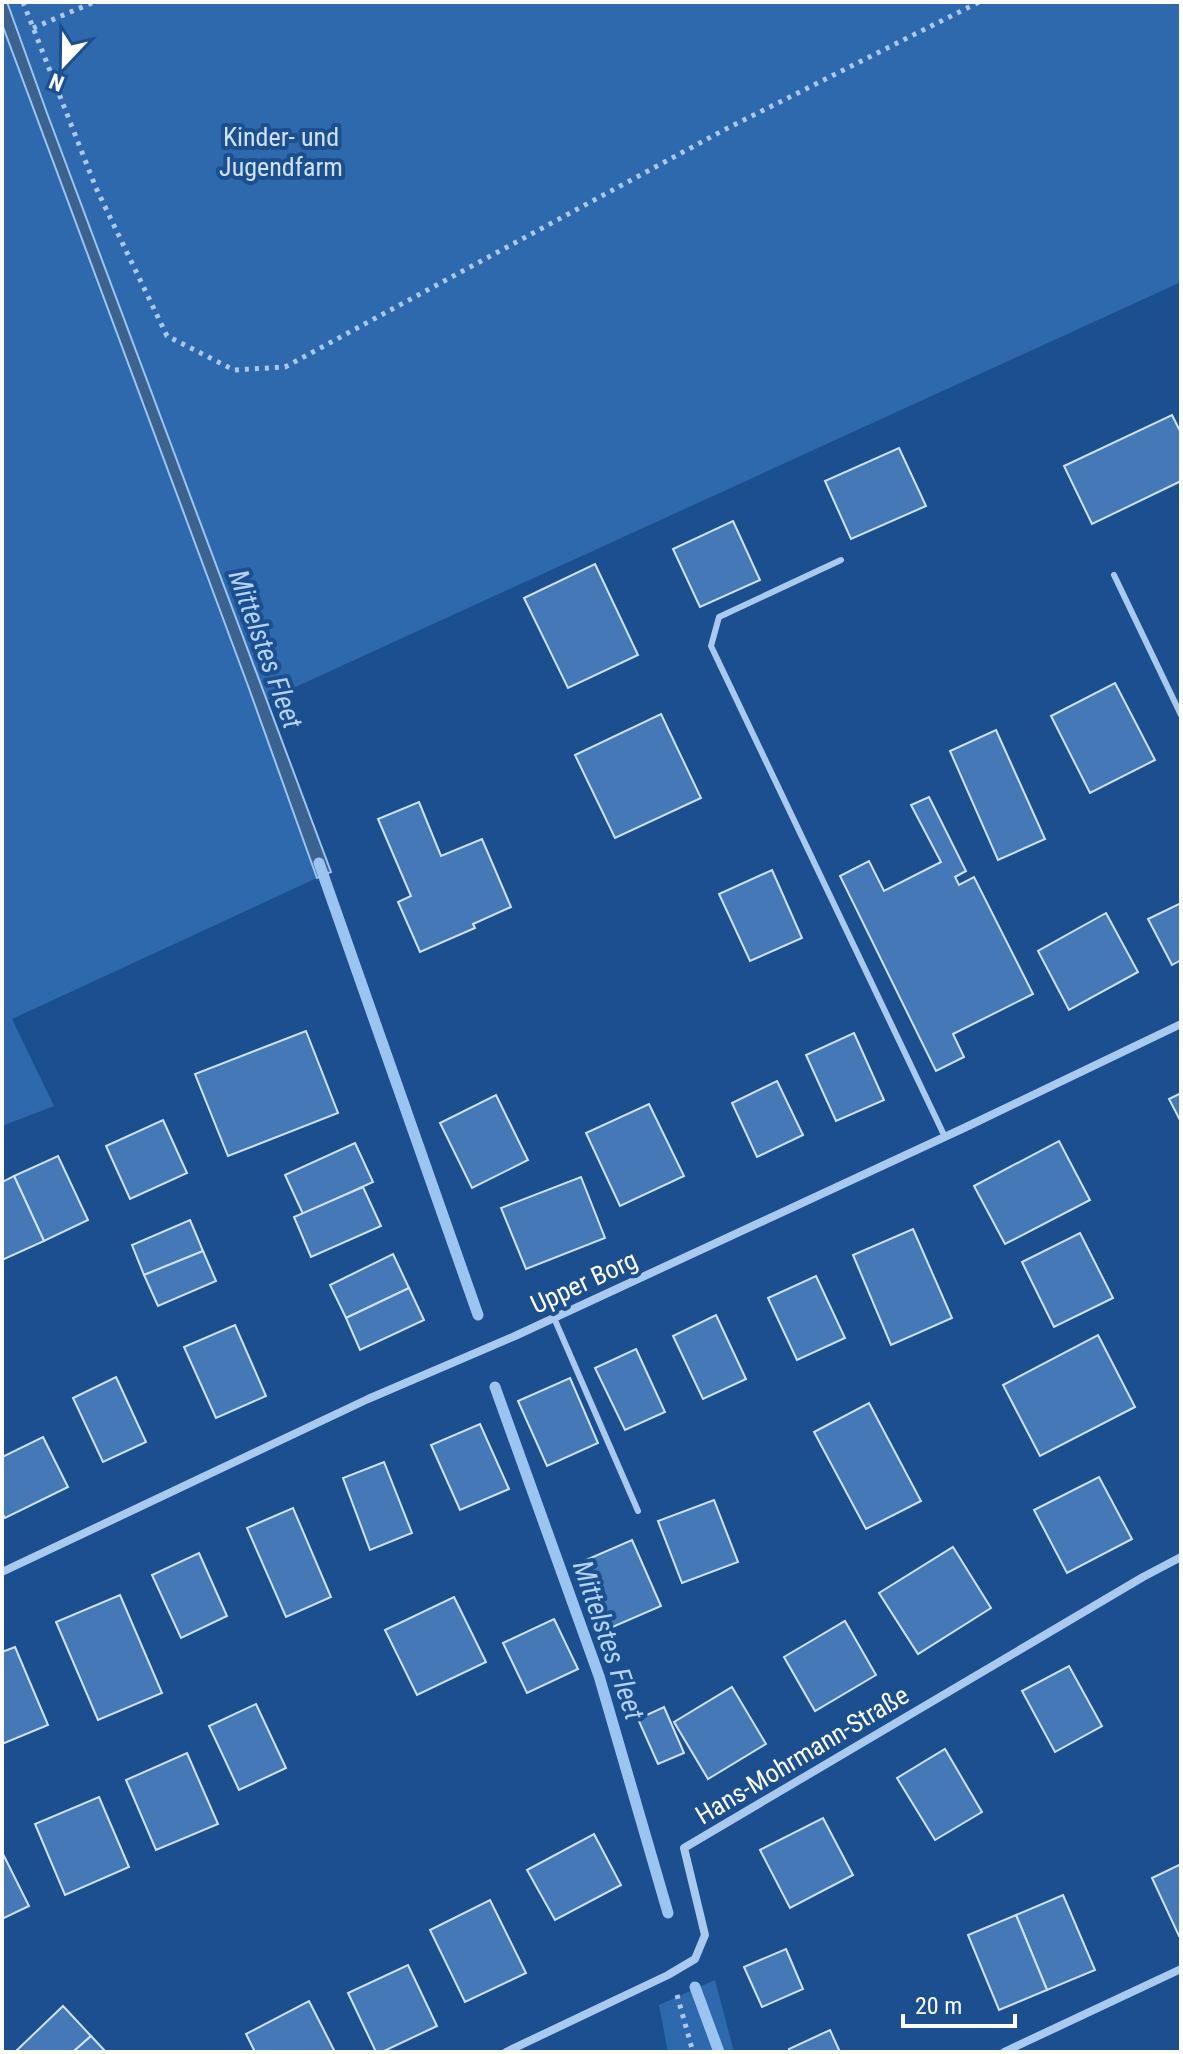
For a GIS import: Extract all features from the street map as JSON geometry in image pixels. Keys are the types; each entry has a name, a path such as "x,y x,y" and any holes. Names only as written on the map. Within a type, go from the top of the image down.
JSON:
{"street":[{"name":"Upper Borg","path":"2,1572 368,1399 554,1318 945,1137 1181,1024"},
{"name":"Hans-Mohrmann-Straße","path":"506,2052 668,1975 695,1959 705,1935 684,1848 1181,1557"},
{"path":"1004,2052 1181,1969"}],"lane":[{"path":"841,560 719,617 711,646 945,1137"},
{"path":"1114,575 1181,715"},
{"path":"554,1318 638,1511"}],"path":[{"path":"23,2 96,188 167,336 234,370 285,367 722,131 979,2"},
{"path":"33,28 94,2"},
{"path":"668,1975 693,2052"}],"green space":[{"name":"Kinder- und Jugendfarm","path":"7,2 1181,2 1181,282 267,700"},
{"path":"2,24 317,878 12,1019 54,1106 2,1126"},
{"path":"715,1980 734,2052 668,2052 659,2005"}],"shaded area":[{"path":"2,2 7,2 331,872 317,878 2,24"}],"building":[{"path":"1172,415 1181,433 1181,481 1092,524 1064,466"},
{"path":"899,448 926,506 851,539 825,481"},
{"path":"733,521 760,580 700,607 673,549"},
{"path":"595,564 638,655 568,688 524,598"},
{"path":"1115,683 1155,760 1090,793 1051,716"},
{"path":"661,714 701,798 615,838 575,755"},
{"path":"996,730 1045,839 998,860 950,751"},
{"path":"929,797 966,871 955,877 959,885 974,877 1033,994 953,1034 964,1057 936,1071 840,876 869,861 884,891 941,862 911,805"},
{"path":"419,802 441,856 482,839 511,907 473,924 475,928 420,952 398,902 411,896 378,819"},
{"path":"772,870 802,938 750,961 719,894"},
{"path":"1181,903 1181,960 1172,965 1148,919"},
{"path":"1106,913 1138,972 1069,1010 1038,951"},
{"path":"306,1031 338,1113 228,1156 195,1074"},
{"path":"854,1033 884,1100 836,1121 806,1055"},
{"path":"777,1081 803,1135 757,1157 732,1103"},
{"path":"1181,1093 1181,1122 1169,1099"},
{"path":"496,1095 528,1160 472,1188 440,1123"},
{"path":"649,1104 684,1176 620,1206 586,1133"},
{"path":"163,1120 187,1173 130,1199 106,1146"},
{"path":"1059,1141 1090,1200 1005,1244 974,1186"},
{"path":"355,1143 373,1182 303,1214 285,1175"},
{"path":"58,1156 88,1220 44,1241 14,1176"},
{"path":"14,1176 44,1241 2,1260 2,1182"},
{"path":"581,1177 605,1238 526,1269 501,1208"},
{"path":"363,1187 381,1226 311,1257 294,1217"},
{"path":"190,1220 203,1251 144,1275 132,1245"},
{"path":"913,1229 952,1318 891,1345 853,1255"},
{"path":"1080,1233 1113,1298 1054,1327 1022,1262"},
{"path":"203,1251 216,1281 158,1306 144,1275"},
{"path":"393,1254 409,1288 346,1318 330,1285"},
{"path":"816,1276 845,1338 797,1360 768,1298"},
{"path":"409,1288 424,1320 360,1350 346,1318"},
{"path":"716,1315 746,1379 703,1399 673,1336"},
{"path":"235,1325 266,1396 216,1418 184,1347"},
{"path":"1098,1335 1135,1407 1040,1456 1003,1385"},
{"path":"636,1349 665,1412 625,1430 595,1368"},
{"path":"116,1377 146,1442 103,1462 73,1398"},
{"path":"570,1378 598,1443 547,1466 518,1401"},
{"path":"869,1403 921,1501 866,1529 814,1432"},
{"path":"480,1424 509,1489 460,1510 431,1445"},
{"path":"43,1437 68,1487 5,1518 2,1513 2,1457"},
{"path":"384,1462 412,1533 370,1550 343,1478"},
{"path":"1099,1477 1132,1539 1067,1573 1034,1510"},
{"path":"714,1500 738,1562 682,1583 658,1521"},
{"path":"293,1508 331,1597 286,1617 247,1528"},
{"path":"632,1540 661,1606 608,1629 579,1563"},
{"path":"953,1547 991,1608 918,1654 879,1593"},
{"path":"199,1553 227,1616 181,1638 152,1575"},
{"path":"120,1595 162,1693 98,1720 56,1622"},
{"path":"454,1597 486,1662 417,1695 385,1630"},
{"path":"554,1619 578,1669 527,1693 503,1643"},
{"path":"845,1621 876,1675 815,1711 784,1657"},
{"path":"15,1647 48,1725 2,1744 2,1652"},
{"path":"1069,1666 1102,1726 1055,1752 1022,1691"},
{"path":"732,1687 766,1744 708,1779 674,1722"},
{"path":"256,1704 286,1768 239,1790 209,1726"},
{"path":"664,1707 684,1753 658,1764 638,1719"},
{"path":"945,1749 982,1812 935,1840 897,1778"},
{"path":"187,1753 218,1824 156,1850 126,1780"},
{"path":"99,1797 129,1867 65,1895 35,1824"},
{"path":"823,1818 853,1875 790,1908 760,1850"},
{"path":"594,1834 621,1885 555,1920 527,1870"},
{"path":"2,1852 29,1906 2,1919"},
{"path":"1181,1864 1181,1935 1179,1936 1152,1878"},
{"path":"1063,1895 1095,1970 1047,1990 1016,1915"},
{"path":"490,1900 526,1973 465,2002 430,1930"},
{"path":"1016,1915 1047,1990 999,2010 968,1935"},
{"path":"786,1949 803,1989 762,2007 744,1967"},
{"path":"408,1965 437,2026 376,2052 348,1993"},
{"path":"309,2001 335,2052 255,2052 246,2034"},
{"path":"63,2006 91,2036 73,2052 15,2052"},
{"path":"830,2030 840,2052 790,2052 789,2049"},
{"path":"91,2036 106,2052 73,2052"}],"waterway":[{"name":"Mittelstes Fleet","path":"319,863 478,1315"},
{"name":"Mittelstes Fleet","path":"495,1387 599,1676 668,1913"},
{"name":"Mittelstes Fleet","path":"695,1987 719,2052"}]}
